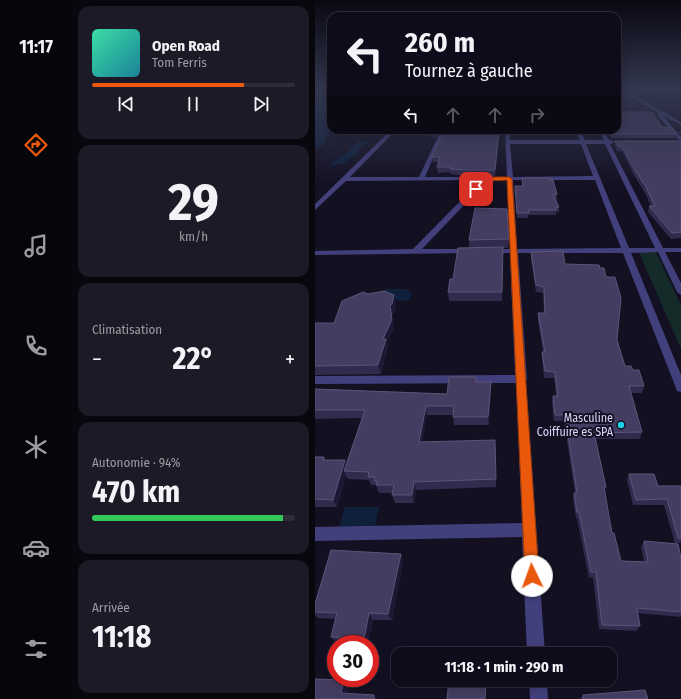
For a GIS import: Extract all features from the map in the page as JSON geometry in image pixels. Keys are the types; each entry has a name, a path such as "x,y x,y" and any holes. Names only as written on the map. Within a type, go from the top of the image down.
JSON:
{"street":[{"path":"665,122 681,141"},
{"path":"315,208 390,134"},
{"path":"421,179 441,134"},
{"path":"507,134 537,647"},
{"path":"580,134 681,388"},
{"path":"603,134 681,292"},
{"path":"674,142 681,141"},
{"path":"508,142 621,142"},
{"path":"344,180 597,178"},
{"path":"416,251 486,179"},
{"path":"315,253 681,250"},
{"path":"315,380 521,379"},
{"path":"315,534 530,530"},
{"path":"538,687 539,699"}],"green space":[{"path":"638,250 655,250 681,305 681,349"}],"water":[{"path":"315,122 327,122 327,134 329,134 323,145 315,149"},
{"path":"352,140 368,142 358,150 360,152 346,161 346,163 337,164 325,169 332,165 331,164 333,162 346,153 350,148 359,143"},
{"path":"385,289 406,289 412,293 409,301 381,299"},
{"path":"345,507 379,507 375,526 339,528"}],"building":[{"path":"621,122 658,122 662,127 672,128 677,134 621,134"},
{"path":"442,134 499,134 495,170 465,170 450,169 450,167 437,167 440,157 432,157"},
{"path":"615,141 681,141 681,232 672,233 649,206 655,206 646,187 622,147 618,146"},
{"path":"522,178 550,178 550,180 553,180 557,194 553,195 559,207 556,207 556,210 529,210 529,213 517,213 515,186 523,186"},
{"path":"475,208 507,209 509,239 469,240"},
{"path":"503,247 502,292 448,292 450,279 453,279 458,248"},
{"path":"563,251 565,264 599,265 600,268 604,268 606,277 615,277 621,298 617,340 625,366 631,366 633,370 639,370 644,386 629,386 642,432 594,433 606,487 604,487 612,533 614,533 621,561 648,562 644,541 678,544 681,558 681,612 637,608 640,626 602,625 596,572 591,572 579,512 577,512 574,493 577,493 565,415 555,415 553,396 558,396 555,372 545,371 542,352 545,352 538,313 545,313 544,287 536,285 531,252"},
{"path":"384,291 394,295 390,306 392,319 383,339 386,339 378,365 315,366 315,323 334,323 342,301 363,292 368,294"},
{"path":"449,377 476,377 476,382 491,382 488,417 453,417 454,406 426,406 419,442 495,440 496,479 414,482 412,495 392,495 394,485 376,485 377,481 374,481 375,477 368,477 369,472 344,471 365,410 315,410 315,389 447,394"},
{"path":"315,457 324,457 323,460 345,460 333,500 315,499"},
{"path":"629,474 654,474 658,486 681,486 681,538 678,538 667,499 636,500"},
{"path":"331,550 401,554 388,614 369,613 365,635 332,635 337,613 315,612 315,604"},
{"path":"315,679 327,679 327,687 342,687 341,693 374,695 374,699 315,699"},
{"path":"448,687 486,687 485,699 447,699"},
{"path":"645,690 648,699 583,699 583,695"}],"place":[{"name":"Masculine Coiffuire es SPA","path":"621,425"}],"route":[{"path":"476,189 486,179 509,179 515,251 532,576"}]}
